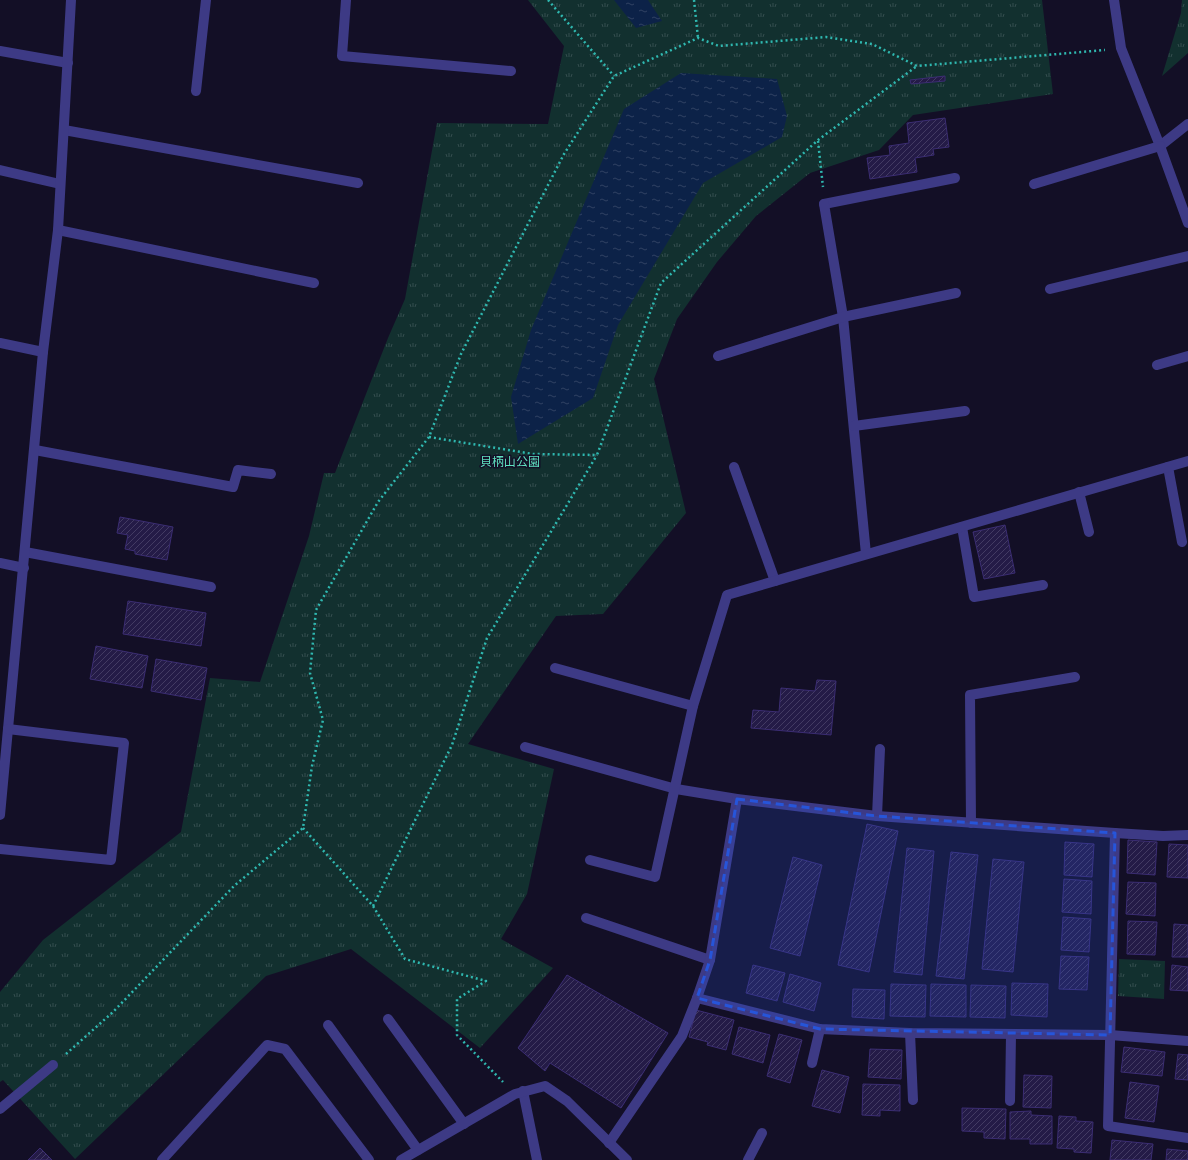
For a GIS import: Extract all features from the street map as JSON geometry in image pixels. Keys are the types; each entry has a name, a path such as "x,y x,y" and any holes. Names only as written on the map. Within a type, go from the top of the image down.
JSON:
{"street":[{"path":"0,815 3,740 8,729 43,352 58,230 71,0"},
{"path":"196,91 206,0"},
{"path":"346,0 342,56 511,71"},
{"path":"1114,0 1121,48 1188,222"},
{"path":"0,51 68,63"},
{"path":"1034,184 1160,146 1188,124"},
{"path":"64,130 358,183"},
{"path":"0,170 60,184"},
{"path":"866,554 843,317 824,204 955,178"},
{"path":"58,230 314,282"},
{"path":"1050,289 1188,256"},
{"path":"718,356 843,317 956,293"},
{"path":"0,343 43,352"},
{"path":"1157,365 1188,356"},
{"path":"854,426 965,411"},
{"path":"35,450 233,487 238,470 271,474"},
{"path":"590,860 655,877 694,706 726,595 1188,461"},
{"path":"734,467 775,581"},
{"path":"1168,467 1182,542"},
{"path":"1079,492 1088,532"},
{"path":"962,527 974,597 1043,585"},
{"path":"25,552 211,587"},
{"path":"0,563 24,568"},
{"path":"555,668 694,706"},
{"path":"971,823 970,695 1075,677"},
{"path":"0,849 111,860 124,743 8,729"},
{"path":"525,747 676,789 738,799 877,816 1163,836 1188,835"},
{"path":"877,816 880,750"},
{"path":"610,1143 682,1036 697,998 710,960 738,799"},
{"path":"1115,833 1108,1126 1188,1138"},
{"path":"586,918 710,960"},
{"path":"697,998 820,1029 910,1033 1110,1035 1188,1041"},
{"path":"388,1019 464,1124"},
{"path":"328,1025 418,1150"},
{"path":"812,1063 820,1029"},
{"path":"910,1033 912,1100"},
{"path":"1010,1101 1011,1034"},
{"path":"162,1160 267,1045 285,1049 369,1160"},
{"path":"0,1109 53,1065"},
{"path":"401,1160 519,1093 546,1086 567,1101 627,1160"},
{"path":"519,1093 537,1160"},
{"path":"748,1160 762,1133"}],"path":[{"path":"548,0 614,76"},
{"path":"694,0 698,38"},
{"path":"53,1065 113,1012 234,886 303,828 312,766 323,720 310,674 316,610 378,502 429,437 461,354 564,154 614,76 698,38 720,46 826,37 872,44 917,66 1121,48"},
{"path":"373,906 452,745 487,638 597,455 661,283 818,140 917,66"},
{"path":"818,140 824,204"},
{"path":"429,437 533,454 597,455"},
{"path":"303,828 373,906 405,958 486,981 457,999 457,1035 519,1093"}],"highlighted area":[{"path":"737,799 877,816 1115,833 1110,1035 820,1029 697,998 710,960"}],"green space":[{"name":"貝柄山公園","path":"528,0 1042,0 1053,94 913,115 879,150 810,173 756,216 717,262 677,319 654,379 686,513 603,614 556,616 468,744 554,769 527,894 501,939 553,968 480,1048 351,949 266,976 75,1159 3,1080 0,1082 0,992 43,940 181,832 210,678 260,682 309,536 324,473 335,473 388,338 405,299 437,123 548,124 564,46"},
{"path":"1182,0 1188,0 1188,53 1162,76 1181,13"},
{"path":"1119,959 1165,961 1164,999 1118,996"}],"water":[{"path":"614,0 648,0 662,21 636,28"},
{"path":"681,73 777,79 787,116 782,137 703,183 618,325 593,398 518,444 511,397 531,330 624,109"}],"building":[{"path":"945,76 945,81 911,84 910,80"},
{"path":"945,118 949,147 933,149 934,155 915,158 917,172 870,179 867,158 890,155 889,146 909,143 907,123"},
{"path":"120,517 173,527 167,560 135,554 135,551 125,549 128,535 117,533"},
{"path":"1005,525 1015,573 984,579 973,532"},
{"path":"128,601 206,613 201,646 123,634"},
{"path":"96,646 148,656 142,688 90,679"},
{"path":"156,659 207,668 201,700 151,691"},
{"path":"817,680 836,681 831,735 751,728 753,710 779,712 781,688 815,691"},
{"path":"867,824 898,831 869,972 838,965"},
{"path":"1128,840 1157,842 1155,875 1127,873"},
{"path":"1065,842 1094,844 1092,877 1064,875"},
{"path":"1169,844 1188,845 1188,878 1167,877"},
{"path":"907,848 934,851 922,975 894,972"},
{"path":"951,852 978,855 964,979 936,976"},
{"path":"793,857 822,865 800,956 770,948"},
{"path":"993,859 1024,862 1013,972 982,969"},
{"path":"1064,879 1092,881 1091,914 1062,912"},
{"path":"1128,882 1156,883 1155,916 1126,914"},
{"path":"1063,917 1091,919 1089,952 1061,950"},
{"path":"1128,921 1157,922 1155,955 1127,954"},
{"path":"1174,924 1188,925 1188,957 1172,957"},
{"path":"1061,956 1089,957 1087,990 1059,989"},
{"path":"753,965 785,973 777,1001 746,993"},
{"path":"1172,965 1188,967 1188,991 1170,990"},
{"path":"790,974 821,983 814,1011 783,1002"},
{"path":"567,975 668,1033 621,1108 550,1063 545,1071 518,1048"},
{"path":"1012,983 1048,984 1047,1017 1011,1015"},
{"path":"891,984 926,985 925,1017 890,1016"},
{"path":"931,984 966,985 966,1017 930,1016"},
{"path":"971,985 1006,986 1005,1018 970,1017"},
{"path":"853,989 885,990 884,1019 852,1017"},
{"path":"696,1010 734,1020 726,1050 707,1045 708,1042 689,1037"},
{"path":"739,1027 770,1035 763,1063 732,1054"},
{"path":"779,1034 802,1040 790,1083 767,1076"},
{"path":"1124,1047 1165,1052 1162,1076 1121,1072"},
{"path":"870,1049 902,1050 901,1079 868,1077"},
{"path":"1178,1054 1188,1055 1188,1080 1175,1079"},
{"path":"822,1070 849,1077 840,1113 812,1106"},
{"path":"1024,1075 1052,1076 1051,1108 1023,1107"},
{"path":"1130,1082 1159,1086 1154,1122 1125,1118"},
{"path":"863,1084 900,1085 900,1111 880,1110 880,1116 862,1115"},
{"path":"962,1108 1006,1109 1005,1139 984,1138 984,1132 962,1131"},
{"path":"1031,1111 1031,1115 1052,1116 1052,1144 1030,1144 1030,1139 1010,1139 1010,1112"},
{"path":"1059,1116 1076,1117 1076,1121 1093,1122 1091,1153 1074,1152 1074,1149 1057,1148"},
{"path":"1112,1140 1153,1144 1151,1160 1110,1160"},
{"path":"40,1148 52,1160 28,1160"},
{"path":"1167,1149 1188,1151 1188,1160 1166,1160"}]}
